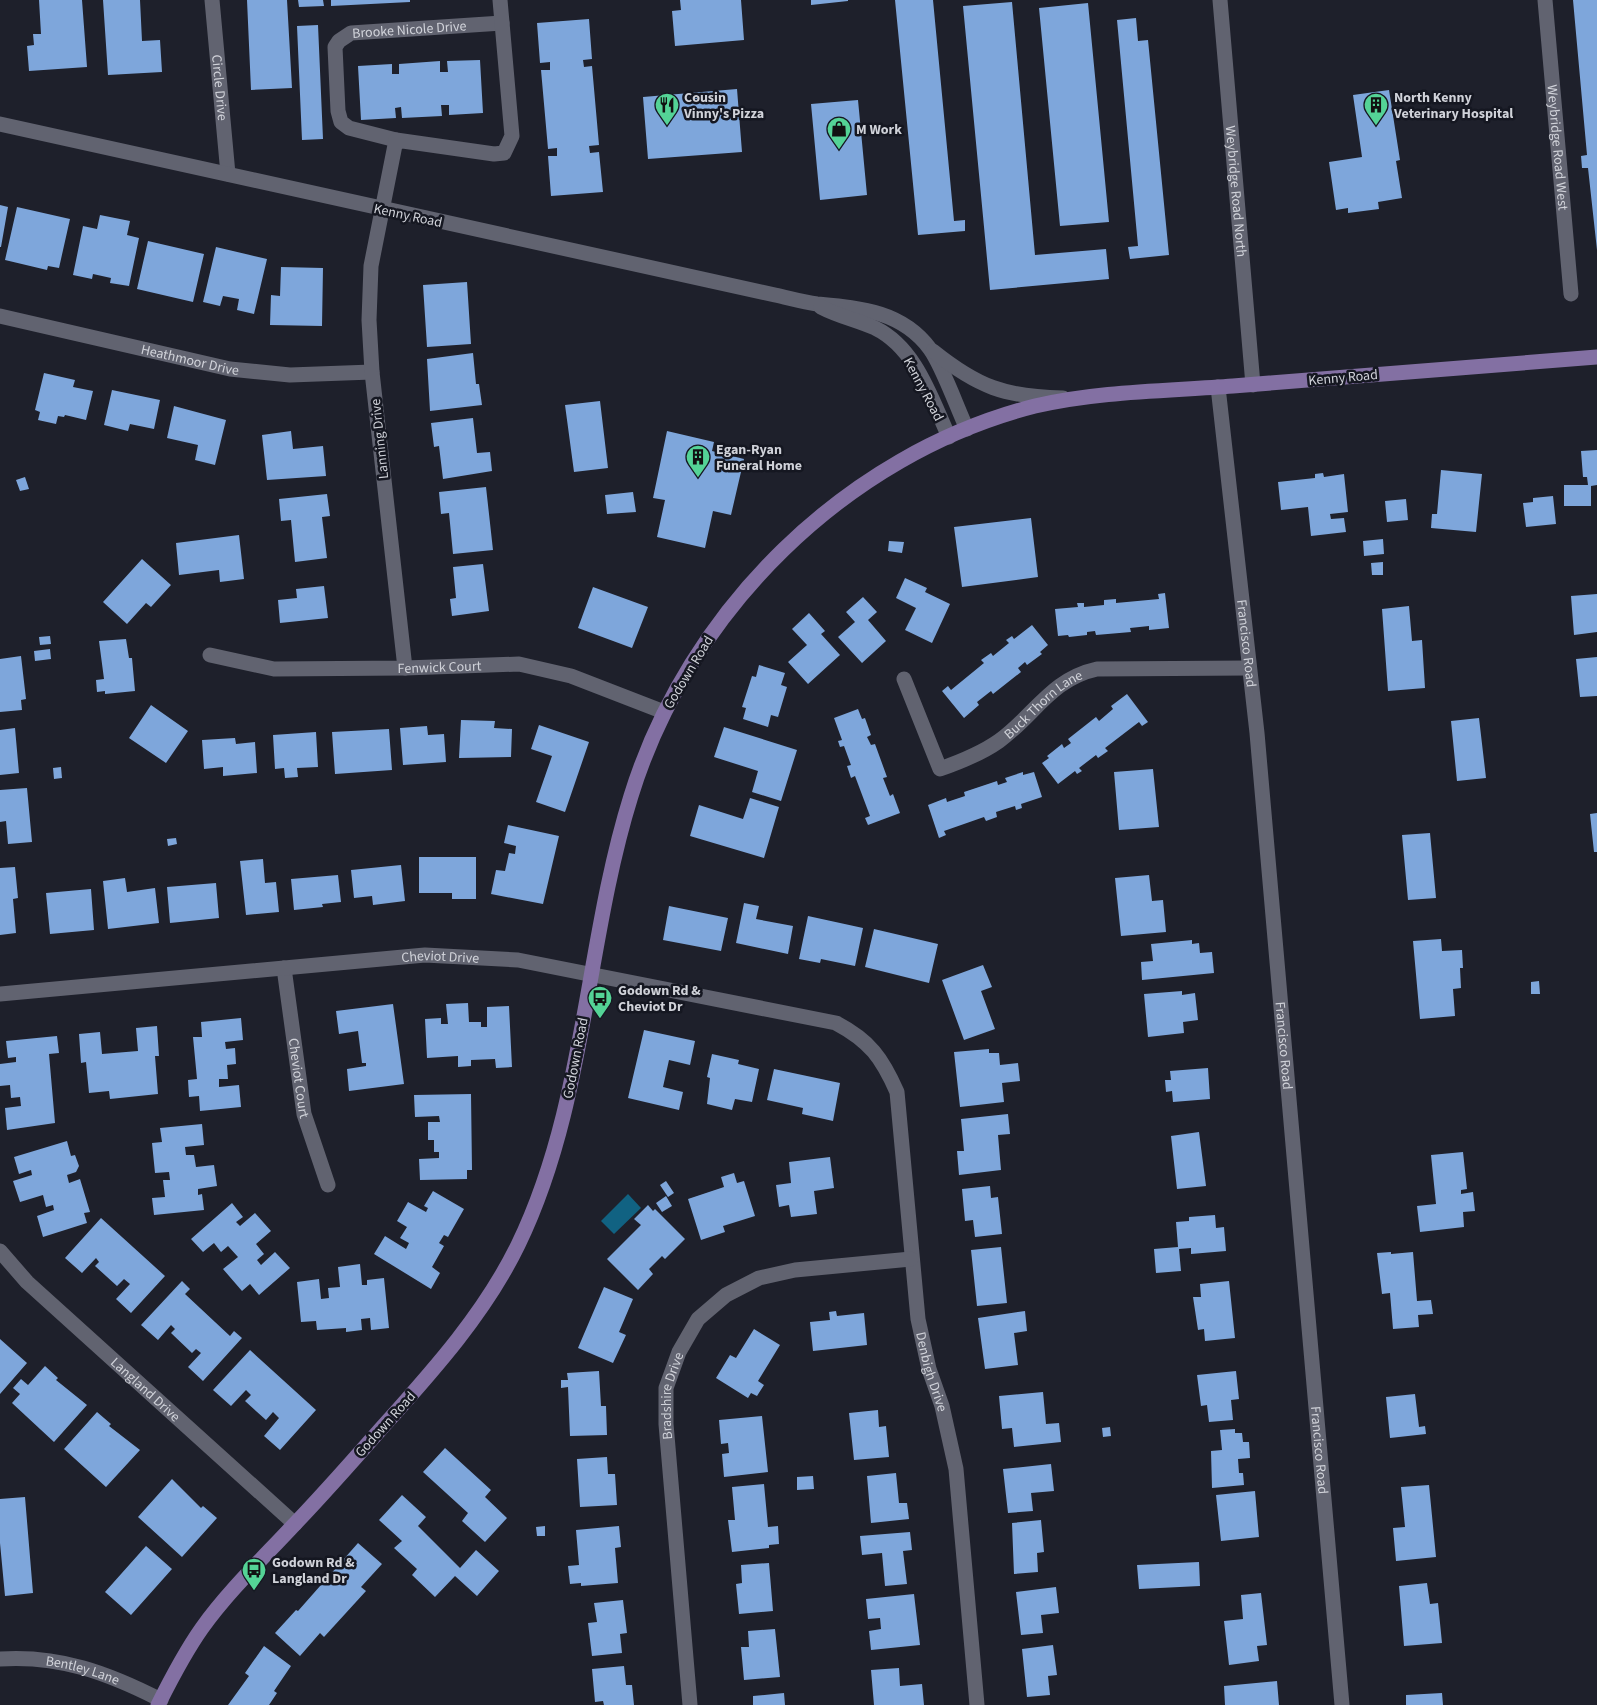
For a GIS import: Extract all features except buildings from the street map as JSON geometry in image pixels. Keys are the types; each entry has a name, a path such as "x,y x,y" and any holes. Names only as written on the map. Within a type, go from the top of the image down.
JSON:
{"main road":[{"name":"Kenny Road","path":"967,429 1038,406 1089,398 1597,357"},
{"name":"Godown Road","path":"160,1702 203,1627 427,1378 480,1309 517,1246 538,1200 556,1144 630,799 664,712 692,662 722,617 766,567 802,533 865,484 894,465 967,429"}],"street":[{"name":"Circle Drive","path":"212,0 228,174"},
{"path":"396,140 494,154 504,153 512,136 500,0"},
{"name":"Weybridge Road North","path":"1220,0 1252,385"},
{"name":"Weybridge Road West","path":"1545,0 1570,294"},
{"name":"Brooke Nicole Drive","path":"396,140 349,128 341,122 338,112 335,47 339,41 351,33 502,24"},
{"name":"Kenny Road","path":"0,124 816,304 850,306 876,312 899,320 916,332 931,350 961,374 987,388 1022,394 1089,398"},
{"name":"Lanning Drive","path":"396,140 371,266 369,320 372,372 405,668"},
{"name":"Kenny Road","path":"816,304 831,312 875,328 893,340 907,354 920,375 949,437"},
{"name":"Heathmoor Drive","path":"6,317 230,369 290,375 372,372"},
{"name":"Kenny Road","path":"931,350 967,429"},
{"name":"Francisco Road","path":"1218,387 1257,733 1342,1705"},
{"name":"Fenwick Court","path":"210,655 274,669 405,668 519,664 571,676 664,712"},
{"name":"Buck Thorn Lane","path":"904,679 940,769 959,762 999,740 1067,679 1081,673 1097,669 1249,668"},
{"name":"Cheviot Drive","path":"0,994 425,955 518,960 592,973 836,1023 853,1032 870,1045"},
{"name":"Cheviot Court","path":"284,968 304,1114 328,1185"},
{"name":"Denbigh Drive","path":"870,1045 886,1068 897,1092 918,1320 930,1369 942,1406 956,1469 977,1705"},
{"name":"Langland Drive","path":"0,1251 27,1282 295,1524"},
{"name":"Bradshire Drive","path":"690,1705 666,1424 666,1388 679,1352 698,1319 726,1295 759,1278 795,1270 911,1259"},
{"name":"Bentley Lane","path":"0,1659 28,1657 79,1665 122,1680 160,1702"}],"water":[{"path":"628,1194 641,1208 614,1234 601,1221"}],"place":[{"name":"Cousin Vinny's Pizza","path":"667,126"},
{"name":"North Kenny Veterinary Hospital","path":"1376,126"},
{"name":"M Work","path":"839,150"},
{"name":"Egan-Ryan Funeral Home","path":"698,478"},
{"name":"Godown Rd & Cheviot Dr","path":"600,1019"},
{"name":"Godown Rd & Langland Dr","path":"254,1591"}]}
